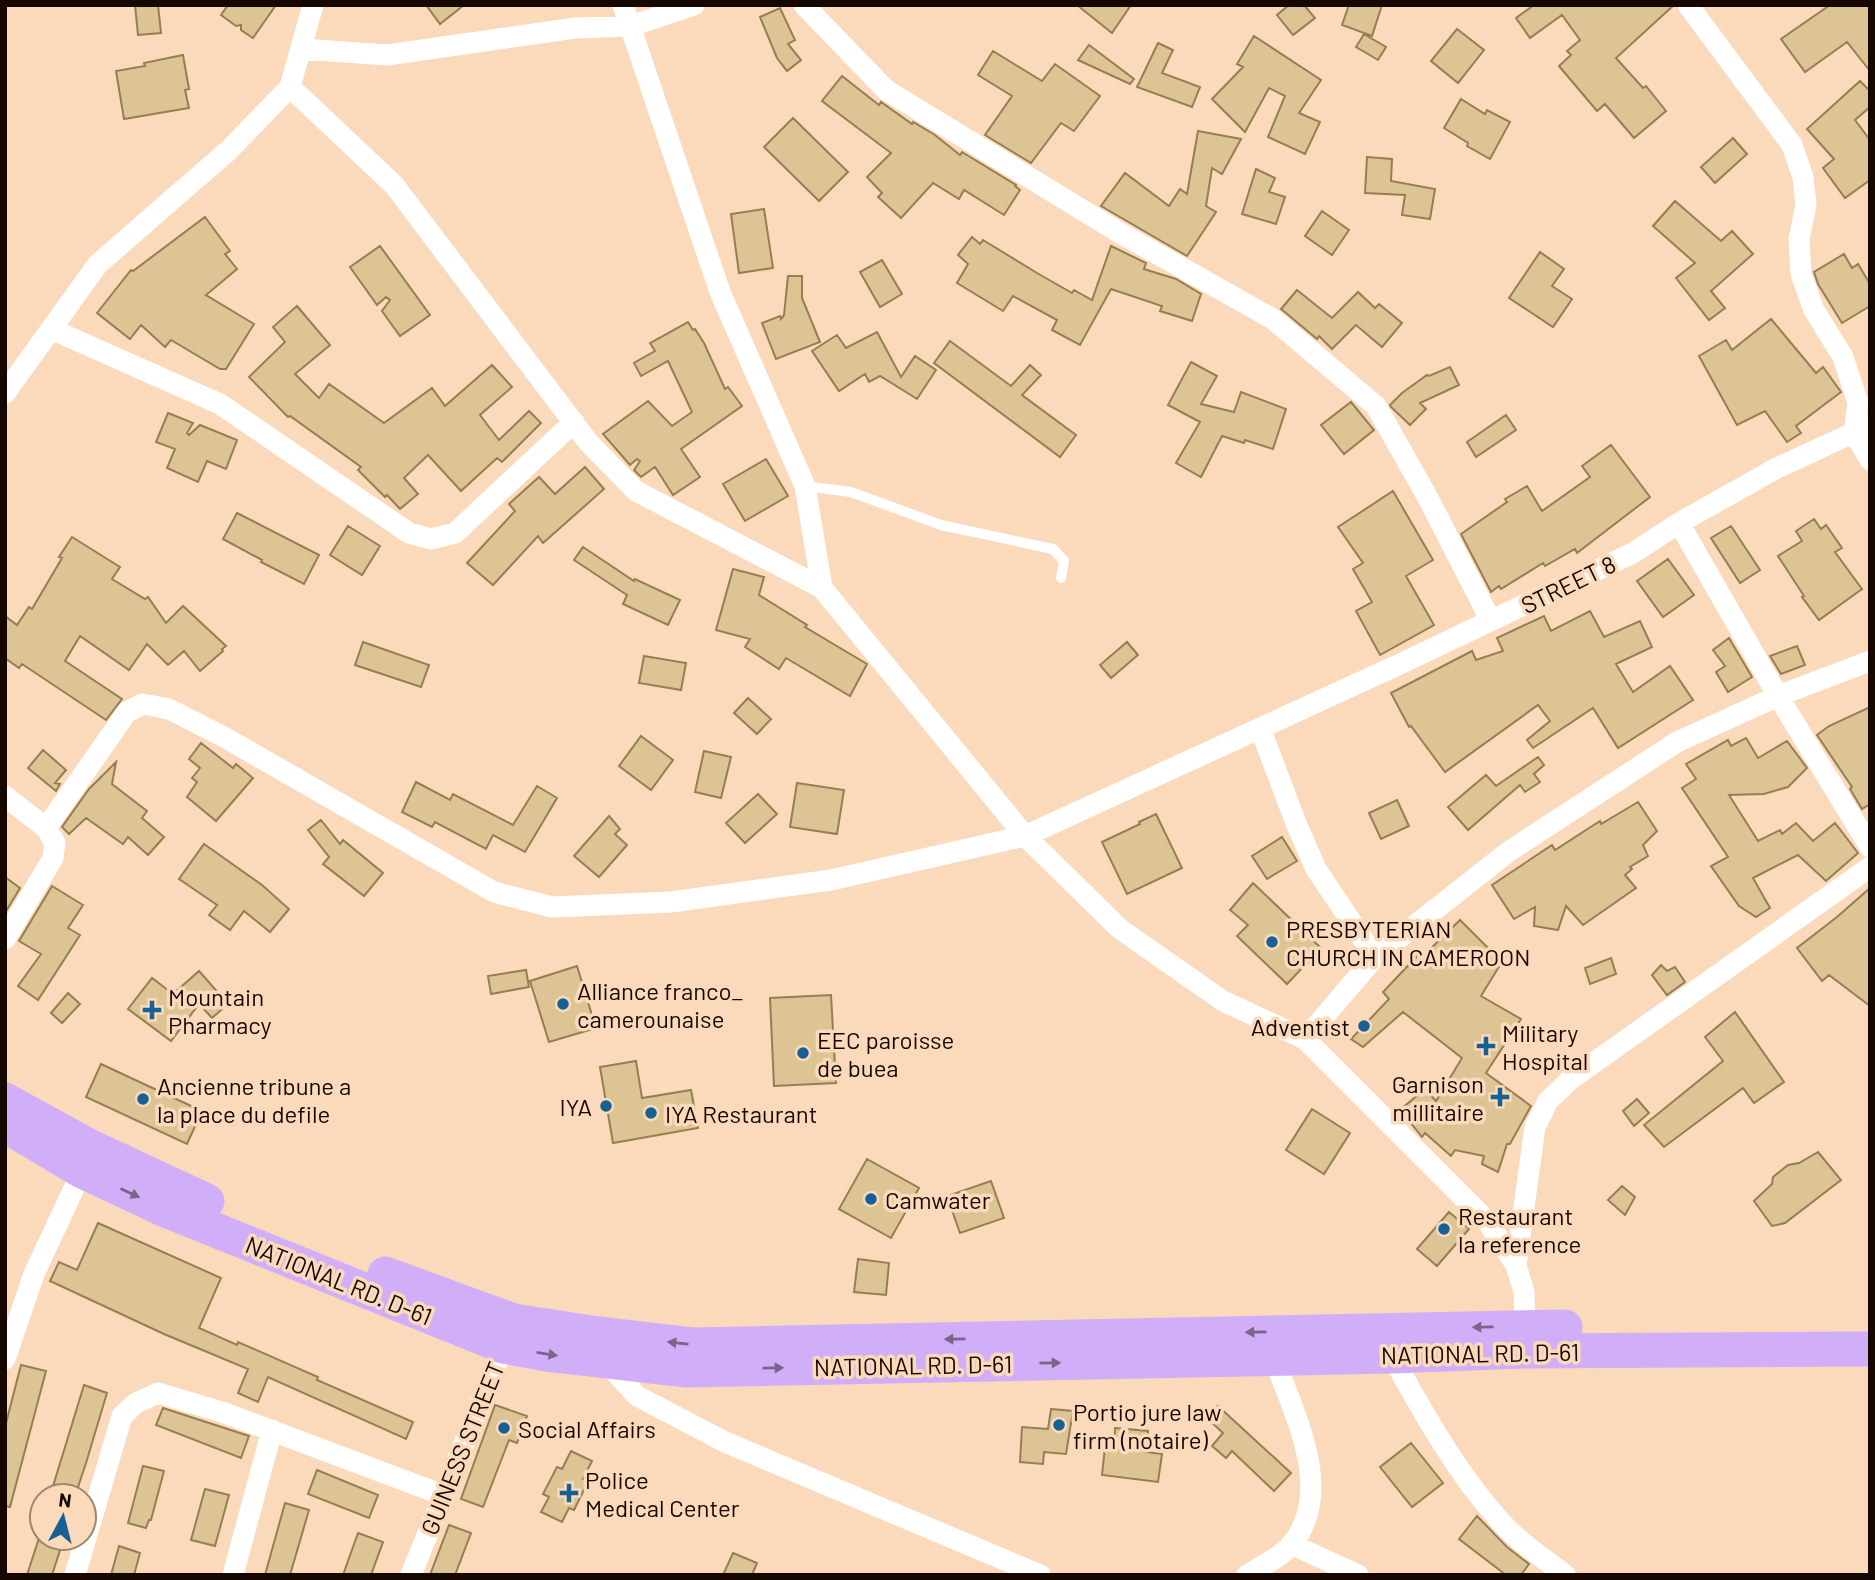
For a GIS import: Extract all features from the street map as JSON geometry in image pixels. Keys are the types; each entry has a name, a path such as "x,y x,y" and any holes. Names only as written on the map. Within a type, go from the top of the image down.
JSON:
{"highway":[{"name":"NATIONAL RD. D-61","path":"5,1100 89,1146 177,1189 346,1260 508,1334 542,1327 692,1345 1525,1339 1870,1328"},
{"name":"NATIONAL RD. D-61","path":"5,1125 82,1171 163,1209 508,1334 605,1362 687,1370 1392,1356 1525,1339 1870,1349"}],"street":[{"path":"5,393 98,264 229,150 290,87 313,5"},
{"path":"623,5 720,292 804,486 822,588"},
{"path":"302,49 387,55 575,28 631,26 694,5"},
{"path":"804,5 886,90 1120,233 1273,319 1376,406 1429,498 1491,621"},
{"path":"1688,5 1792,145 1803,177 1805,205 1799,239 1801,274 1814,310 1843,357 1858,403 1870,460"},
{"path":"290,87 394,185 589,443 636,491 822,588 1025,836 1121,929 1223,1001 1305,1040 1487,1221 1516,1265 1524,1292 1525,1339"},
{"path":"51,329 220,404 409,533 430,539 455,533 574,422"},
{"name":"STREET 8","path":"46,828 127,712 144,704 169,709 224,737 494,891 552,907 671,902 831,880 1025,836 1633,553 1679,523 1775,469 1862,429"},
{"path":"1679,523 1778,696 1870,847"},
{"path":"1305,1040 1375,957 1508,852 1666,750 1778,696 1870,661"},
{"path":"1260,728 1316,869 1375,957"},
{"path":"5,796 46,828 55,843 53,858 5,939"},
{"path":"1516,1265 1535,1127 1549,1101 1571,1079 1870,867"},
{"path":"5,1359 34,1274 82,1171"},
{"name":"GUINESS STREET","path":"411,1575 508,1334"},
{"path":"1392,1356 1419,1406 1457,1464 1503,1525 1565,1575"},
{"path":"1247,1575 1291,1544 1308,1515 1313,1486 1308,1457 1275,1358"},
{"path":"605,1362 637,1396 724,1443 1040,1575"},
{"path":"75,1575 122,1416 136,1403 158,1393 222,1412 443,1495"},
{"path":"233,1575 272,1430"},
{"path":"1291,1544 1358,1575"}],"lane":[{"path":"804,486 851,492 941,525 1054,549 1064,561 1061,578"}],"building":[{"path":"135,5 158,5 161,33 138,35"},
{"path":"228,5 276,5 253,38 241,30 241,25 236,26 221,15"},
{"path":"426,5 464,5 440,24"},
{"path":"1077,5 1131,5 1112,33"},
{"path":"1289,5 1304,5 1315,18 1293,35 1277,15"},
{"path":"1349,5 1382,5 1372,36 1342,25"},
{"path":"1534,5 1674,5 1616,58 1643,88 1646,86 1666,111 1634,138 1605,104 1597,111 1559,66 1571,55 1567,51 1580,40 1562,15 1530,38 1516,18"},
{"path":"1830,5 1870,5 1870,71 1847,42 1805,72 1781,39"},
{"path":"780,8 795,40 788,44 801,60 787,71 777,58 760,17"},
{"path":"1457,29 1484,50 1458,83 1431,61"},
{"path":"1364,34 1386,47 1378,60 1356,47"},
{"path":"1254,36 1321,80 1299,113 1320,122 1305,154 1268,137 1285,96 1269,88 1245,132 1212,99 1243,67 1237,64"},
{"path":"1158,43 1173,50 1162,73 1200,87 1192,107 1137,87"},
{"path":"1089,45 1134,79 1130,84 1078,60"},
{"path":"993,51 1042,81 1055,64 1100,96 1074,131 1061,123 1031,163 985,135 1012,96 978,75"},
{"path":"183,55 189,89 185,90 189,108 124,119 116,71"},
{"path":"842,76 879,105 881,102 912,124 913,122 935,135 960,155 962,152 1016,185 1020,190 1004,215 964,190 959,199 933,183 901,218 878,197 882,193 867,177 891,153 822,101"},
{"path":"1860,81 1870,91 1870,107 1855,120 1870,140 1870,180 1845,198 1823,168 1834,159 1807,129"},
{"path":"1461,99 1485,114 1487,110 1510,122 1490,159 1444,128"},
{"path":"793,118 848,172 819,201 764,147"},
{"path":"1198,131 1241,139 1222,174 1212,168 1206,206 1216,212 1187,256 1101,206 1125,173 1169,206 1180,189 1187,194"},
{"path":"1733,138 1747,154 1715,183 1701,167"},
{"path":"1367,157 1392,159 1391,181 1435,189 1430,219 1402,215 1405,195 1365,193"},
{"path":"1256,169 1275,178 1269,192 1285,197 1276,224 1242,214"},
{"path":"1675,201 1721,241 1732,231 1753,254 1711,291 1725,308 1709,320 1676,278 1695,263 1653,226"},
{"path":"764,209 773,268 739,273 731,214"},
{"path":"1322,211 1349,230 1332,255 1305,236"},
{"path":"205,217 230,251 225,254 237,269 206,295 254,324 226,369 220,369 171,340 165,347 141,325 130,339 97,313 131,270"},
{"path":"972,237 980,244 983,240 1072,293 1074,290 1092,300 1111,246 1146,263 1144,269 1176,279 1201,294 1192,321 1160,311 1162,306 1111,289 1080,345 1052,330 1057,320 1013,296 1003,311 957,283 968,264 958,255"},
{"path":"380,246 430,315 400,336 382,311 390,300 386,297 377,305 350,267"},
{"path":"1540,252 1564,269 1552,286 1572,299 1553,327 1509,298"},
{"path":"1844,254 1852,268 1858,264 1870,284 1870,306 1842,323 1818,284 1814,272"},
{"path":"882,260 902,294 880,307 860,272"},
{"path":"788,276 802,276 802,298 820,342 776,359 762,323 780,316 781,319 784,315"},
{"path":"1297,290 1332,318 1358,292 1375,308 1379,304 1402,323 1382,347 1356,325 1332,349 1319,336 1317,339 1281,309"},
{"path":"297,306 330,345 295,374 319,398 329,384 384,423 432,388 445,406 492,365 512,387 480,415 499,440 529,411 541,423 502,462 497,458 461,491 428,455 404,478 418,494 400,509 358,470 361,467 288,417 249,377 285,342 273,327"},
{"path":"1771,319 1816,373 1823,367 1841,392 1796,426 1801,433 1787,442 1765,411 1737,425 1699,356 1726,340 1732,350"},
{"path":"688,322 704,343 725,389 728,387 742,406 681,449 700,477 673,495 655,467 641,477 634,470 640,461 637,459 630,465 603,434 648,401 672,426 692,412 668,361 641,376 634,363 655,351 650,343"},
{"path":"877,332 901,377 915,356 936,370 917,399 880,376 869,382 865,374 839,391 812,351 837,335 846,348"},
{"path":"950,341 1011,386 1030,365 1041,375 1022,395 1076,435 1060,457 934,363"},
{"path":"1191,362 1217,376 1201,404 1234,412 1241,392 1286,409 1273,449 1222,436 1201,477 1176,463 1200,422 1168,405"},
{"path":"1450,367 1459,385 1420,403 1426,409 1410,425 1391,407 1402,393 1427,375"},
{"path":"1351,402 1374,430 1344,454 1321,425"},
{"path":"168,413 193,423 187,433 189,435 200,425 237,440 226,469 207,461 198,482 167,468 175,449 156,442"},
{"path":"1506,415 1516,430 1476,457 1467,442"},
{"path":"1611,445 1650,497 1577,553 1575,549 1545,566 1543,563 1501,589 1499,586 1491,592 1461,534 1507,502 1505,499 1527,486 1542,511 1590,477 1582,466"},
{"path":"766,459 788,496 745,521 723,484"},
{"path":"585,467 604,489 543,543 538,536 493,585 467,563 515,511 509,504 539,477 555,494"},
{"path":"1393,491 1433,560 1406,576 1434,625 1380,655 1356,611 1372,602 1353,569 1363,563 1338,527"},
{"path":"237,513 319,555 304,584 223,539"},
{"path":"1814,519 1821,529 1826,525 1842,548 1835,552 1862,589 1819,620 1778,556 1802,541 1796,531"},
{"path":"348,526 380,546 362,575 330,555"},
{"path":"1731,526 1760,570 1740,583 1711,538"},
{"path":"72,537 120,567 112,579 145,599 148,597 166,623 183,606 226,646 223,651 200,671 184,651 168,665 147,644 129,670 80,636 65,661 122,699 106,720 22,664 19,668 5,658 5,616 17,625 29,607 32,609"},
{"path":"583,547 634,581 635,579 680,600 668,625 623,604 627,595 574,560"},
{"path":"1668,559 1694,595 1663,617 1637,581"},
{"path":"733,569 764,577 759,595 807,625 805,627 867,664 850,696 786,658 779,669 745,647 750,639 716,630"},
{"path":"1590,611 1604,637 1640,621 1652,647 1616,664 1633,692 1670,666 1693,700 1618,748 1593,708 1533,748 1527,740 1550,721 1538,705 1445,772 1411,726 1409,727 1391,693 1472,651 1476,660 1503,651 1497,638 1544,616 1551,631"},
{"path":"1729,638 1752,677 1728,692 1716,672 1725,666 1713,650"},
{"path":"363,642 429,665 421,687 355,665"},
{"path":"1127,642 1138,655 1111,678 1100,665"},
{"path":"1797,646 1805,665 1781,674 1770,656"},
{"path":"644,656 686,663 681,690 639,683"},
{"path":"748,698 771,719 757,734 734,713"},
{"path":"1870,707 1870,804 1862,809 1850,789 1852,787 1817,735 1829,726"},
{"path":"641,736 673,760 651,790 619,766"},
{"path":"1746,738 1758,758 1787,741 1807,768 1788,787 1764,794 1729,795 1758,841 1780,830 1782,834 1796,823 1813,841 1835,823 1858,853 1826,881 1798,855 1753,878 1770,908 1756,917 1739,906 1711,866 1728,857 1682,788 1696,779 1686,764 1728,740 1731,746"},
{"path":"201,743 233,768 236,764 253,778 216,821 187,797 197,782 192,778 200,768 189,759"},
{"path":"43,750 66,770 55,783 60,784 56,791 28,768"},
{"path":"704,751 731,757 721,798 695,792"},
{"path":"1538,757 1544,765 1534,774 1540,782 1525,792 1520,785 1468,830 1448,807 1486,775 1496,786"},
{"path":"116,762 112,784 147,811 142,818 164,837 148,855 128,837 123,844 86,818 69,834 62,827 89,789"},
{"path":"416,782 450,800 453,794 513,825 537,786 557,798 525,852 493,835 486,849 435,822 432,827 402,812"},
{"path":"797,783 844,790 837,834 790,827"},
{"path":"758,794 777,814 745,843 726,823"},
{"path":"1397,800 1409,826 1381,839 1369,813"},
{"path":"1638,802 1657,831 1643,845 1648,856 1630,867 1632,869 1625,875 1636,888 1583,925 1566,906 1558,930 1534,926 1535,907 1514,919 1492,885 1552,845 1555,850 1600,821 1601,824"},
{"path":"1156,814 1182,868 1127,894 1102,842"},
{"path":"609,816 620,829 615,834 627,845 599,877 574,856"},
{"path":"321,820 340,844 343,840 383,873 364,896 323,864 329,857 308,830"},
{"path":"1282,837 1297,861 1267,879 1252,856"},
{"path":"204,844 262,885 289,909 270,932 244,911 230,930 209,915 217,905 179,879"},
{"path":"5,877 20,888 5,913"},
{"path":"1253,883 1321,948 1287,984 1237,936 1248,925 1230,910"},
{"path":"52,886 83,905 68,928 80,935 38,1000 18,986 41,954 19,941"},
{"path":"1870,888 1870,1006 1829,975 1822,981 1797,948"},
{"path":"1460,920 1489,949 1505,957 1481,996 1521,1019 1486,1073 1531,1106 1510,1144 1507,1144 1498,1172 1482,1164 1484,1156 1455,1150 1451,1156 1425,1133 1422,1137 1400,1110 1425,1089 1436,1101 1462,1058 1403,1012 1363,1047 1351,1039 1389,999 1383,992 1418,955 1421,958"},
{"path":"1611,958 1616,974 1590,984 1585,968"},
{"path":"1661,965 1667,971 1675,967 1685,982 1667,995 1652,975"},
{"name":"Alliance franco_ camerounaise","path":"577,966 596,1028 549,1042 530,981"},
{"path":"526,970 529,987 491,994 488,976"},
{"path":"199,971 228,1004 212,1018 199,1004 171,1041 128,1009 152,978 173,994"},
{"path":"68,993 80,1004 62,1023 51,1013"},
{"path":"831,995 836,1083 774,1086 770,998"},
{"path":"1735,1012 1784,1082 1754,1103 1743,1088 1664,1147 1644,1125 1723,1061 1705,1037"},
{"name":"IYA Restaurant","path":"636,1061 642,1098 691,1090 698,1128 613,1143 600,1067"},
{"path":"101,1064 202,1111 187,1144 86,1097"},
{"path":"1637,1099 1649,1113 1634,1126 1623,1111"},
{"path":"1312,1109 1350,1133 1324,1174 1286,1150"},
{"path":"1818,1152 1841,1180 1785,1223 1772,1226 1754,1201 1772,1184 1773,1177 1788,1165 1799,1163"},
{"path":"867,1159 919,1188 891,1238 839,1209"},
{"path":"991,1181 1004,1218 960,1233 947,1196"},
{"path":"1622,1186 1635,1197 1625,1215 1608,1200"},
{"path":"1449,1212 1469,1229 1437,1266 1417,1249"},
{"path":"98,1223 221,1278 199,1328 318,1377 317,1380 413,1422 406,1439 268,1377 258,1402 238,1393 248,1369 164,1334 50,1281 59,1262 77,1270"},
{"path":"858,1259 889,1263 886,1295 854,1292"},
{"path":"21,1365 46,1371 10,1507 5,1506 5,1427"},
{"path":"84,1385 107,1393 80,1482 54,1482"},
{"path":"495,1405 527,1416 517,1443 509,1440 483,1507 461,1499"},
{"path":"1218,1406 1291,1473 1274,1491 1232,1451 1226,1458 1212,1446 1223,1433 1207,1418"},
{"path":"163,1408 249,1436 241,1458 156,1425"},
{"path":"1051,1409 1073,1411 1066,1454 1044,1452 1043,1464 1020,1462 1022,1427 1048,1429"},
{"path":"1115,1428 1148,1431 1146,1452 1162,1454 1158,1482 1102,1475 1105,1447 1114,1448"},
{"path":"1411,1443 1443,1483 1412,1507 1380,1467"},
{"path":"571,1451 592,1461 583,1479 588,1482 574,1510 569,1508 562,1522 541,1512 549,1497 543,1494 557,1467 562,1469"},
{"path":"143,1466 164,1471 151,1520 146,1528 128,1523"},
{"path":"317,1470 378,1495 369,1518 308,1494"},
{"path":"205,1489 229,1495 215,1546 191,1540"},
{"path":"285,1503 309,1510 290,1575 265,1575"},
{"path":"1477,1516 1507,1547 1529,1564 1521,1575 1506,1575 1459,1539"},
{"path":"449,1525 471,1533 455,1575 430,1575"},
{"path":"358,1533 383,1542 371,1575 343,1575"},
{"path":"119,1546 140,1553 134,1575 111,1575"},
{"path":"34,1552 59,1552 52,1575 27,1575"},
{"path":"733,1553 757,1563 752,1575 723,1575"}],"place":[{"name":"PRESBYTERIAN CHURCH IN CAMEROON","path":"1272,942"},
{"name":"Alliance franco_ camerounaise","path":"563,1004"},
{"name":"Mountain Pharmacy","path":"152,1010"},
{"name":"Adventist","path":"1364,1026"},
{"name":"Military Hospital","path":"1486,1046"},
{"name":"EEC paroisse de buea","path":"803,1053"},
{"name":"Garnison millitaire","path":"1500,1097"},
{"name":"Ancienne tribune a la place du defile","path":"143,1099"},
{"name":"IYA","path":"606,1106"},
{"name":"IYA Restaurant","path":"651,1113"},
{"name":"Camwater","path":"871,1199"},
{"name":"Restaurant la reference","path":"1444,1229"},
{"name":"Portio jure law firm (notaire)","path":"1059,1425"},
{"name":"Social Affairs","path":"504,1428"},
{"name":"Police Medical Center","path":"569,1493"}]}
